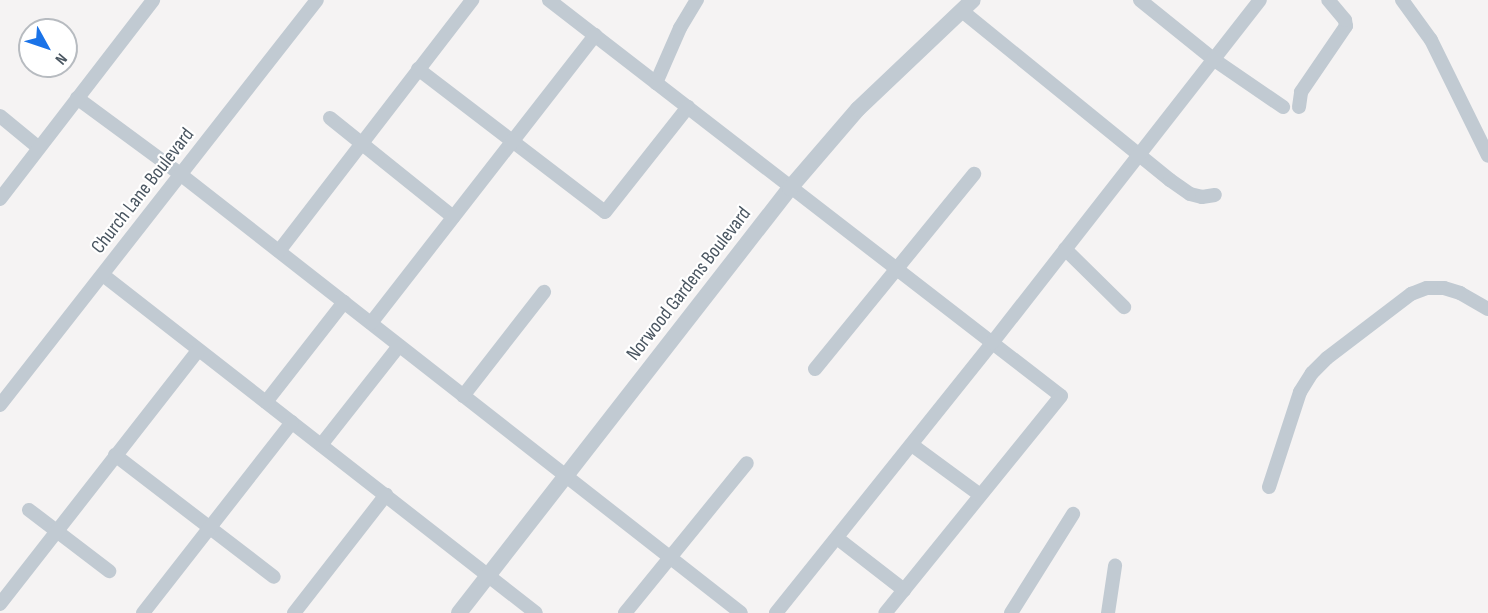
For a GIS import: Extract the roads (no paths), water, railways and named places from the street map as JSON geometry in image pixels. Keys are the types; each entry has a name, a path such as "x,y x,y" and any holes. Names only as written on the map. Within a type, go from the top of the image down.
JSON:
{"street":[{"path":"0,200 153,0"},
{"name":"Church Lane Boulevard","path":"0,405 317,0"},
{"path":"279,251 472,0"},
{"path":"549,0 1061,396 885,613"},
{"path":"656,83 680,28 697,0"},
{"path":"1140,0 1213,58 1283,106"},
{"path":"776,613 992,343 1137,154 1260,0"},
{"path":"1299,107 1301,92 1346,26 1346,20 1328,0"},
{"path":"1402,0 1431,40 1488,156"},
{"path":"967,5 1137,154 1190,194 1202,197 1215,195"},
{"name":"Norwood Gardens Boulevard","path":"459,613 790,188 858,109 967,5"},
{"path":"371,323 595,35"},
{"path":"418,69 605,212 688,107"},
{"path":"77,98 279,251 670,557 733,610"},
{"path":"0,116 39,148"},
{"path":"330,118 453,217"},
{"path":"815,369 895,268 974,174"},
{"path":"1065,249 1124,307"},
{"path":"103,275 536,613"},
{"path":"1269,487 1300,392 1312,372 1327,358 1411,294 1427,288 1444,288 1460,292 1488,309"},
{"path":"463,396 544,292"},
{"path":"266,402 344,302"},
{"path":"321,445 399,346"},
{"path":"0,604 198,351"},
{"path":"143,613 292,422"},
{"path":"912,444 980,495"},
{"path":"115,455 274,577"},
{"path":"625,613 747,463"},
{"path":"294,613 386,495"},
{"path":"29,510 109,570"},
{"path":"1011,613 1073,514"},
{"path":"837,538 904,590"},
{"path":"1108,613 1115,566"}]}
